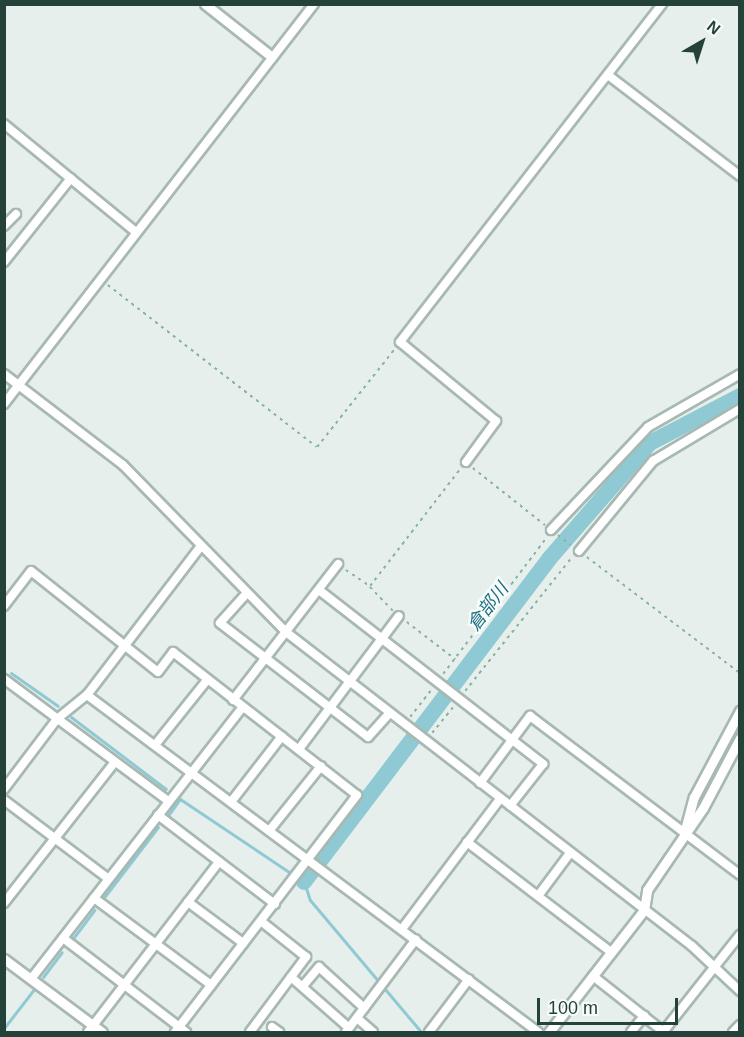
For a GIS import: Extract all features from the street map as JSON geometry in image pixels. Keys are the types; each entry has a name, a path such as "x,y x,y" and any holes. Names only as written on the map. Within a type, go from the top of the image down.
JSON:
{"street":[{"path":"205,4 272,57"},
{"path":"4,404 314,4"},
{"path":"466,462 496,421 400,342 662,4"},
{"path":"608,75 740,176"},
{"path":"6,128 136,232"},
{"path":"4,262 71,178"},
{"path":"4,226 16,214"},
{"path":"4,374 123,465 200,547 286,632 644,910 716,967 740,991"},
{"path":"554,532 648,428 740,374"},
{"path":"577,550 653,461 740,409"},
{"path":"4,789 57,719 87,695 200,547"},
{"path":"233,700 338,564"},
{"path":"4,606 31,572 158,672 173,652 242,708 282,736 357,795 262,922 243,943 177,1030"},
{"path":"319,590 543,764 510,806"},
{"path":"246,594 220,623 329,710 368,737 389,714"},
{"path":"299,749 399,616"},
{"path":"4,678 168,801"},
{"path":"155,745 207,680"},
{"path":"87,695 538,1032"},
{"path":"31,979 242,708"},
{"path":"684,831 694,797 740,711"},
{"path":"480,783 530,716 740,875"},
{"path":"231,802 282,736"},
{"path":"549,1032 644,910 647,890 740,738"},
{"path":"4,903 115,762"},
{"path":"268,831 321,766"},
{"path":"402,929 500,799"},
{"path":"4,800 109,879"},
{"path":"158,815 275,904"},
{"path":"467,842 611,952"},
{"path":"538,896 570,853"},
{"path":"91,1029 219,862"},
{"path":"94,898 211,985"},
{"path":"188,902 243,943"},
{"path":"250,1032 306,957 262,922"},
{"path":"593,976 663,1032 740,935"},
{"path":"63,938 177,1030 186,1032"},
{"path":"291,977 348,1030 416,939"},
{"path":"4,959 91,1029 102,1032"},
{"path":"303,986 319,967 364,1008"},
{"path":"429,1032 469,979"},
{"path":"632,1032 644,1016"},
{"path":"357,1018 373,1032"},
{"path":"733,1032 740,1024"}],"path":[{"path":"102,279 316,447 400,342"},
{"path":"370,586 466,462 577,550 740,673"},
{"path":"404,725 554,532"},
{"path":"422,739 460,698 559,568 577,550"},
{"path":"338,564 370,586 399,616 455,659"}],"waterway":[{"name":"倉部川","path":"304,882 549,559 650,443 740,396"},
{"path":"11,673 58,706"},
{"path":"71,717 166,789"},
{"path":"169,814 180,799 304,882 310,900 421,1032"},
{"path":"105,896 158,827"},
{"path":"74,937 94,910"},
{"path":"43,977 62,952"},
{"path":"4,1028 35,988"}]}
